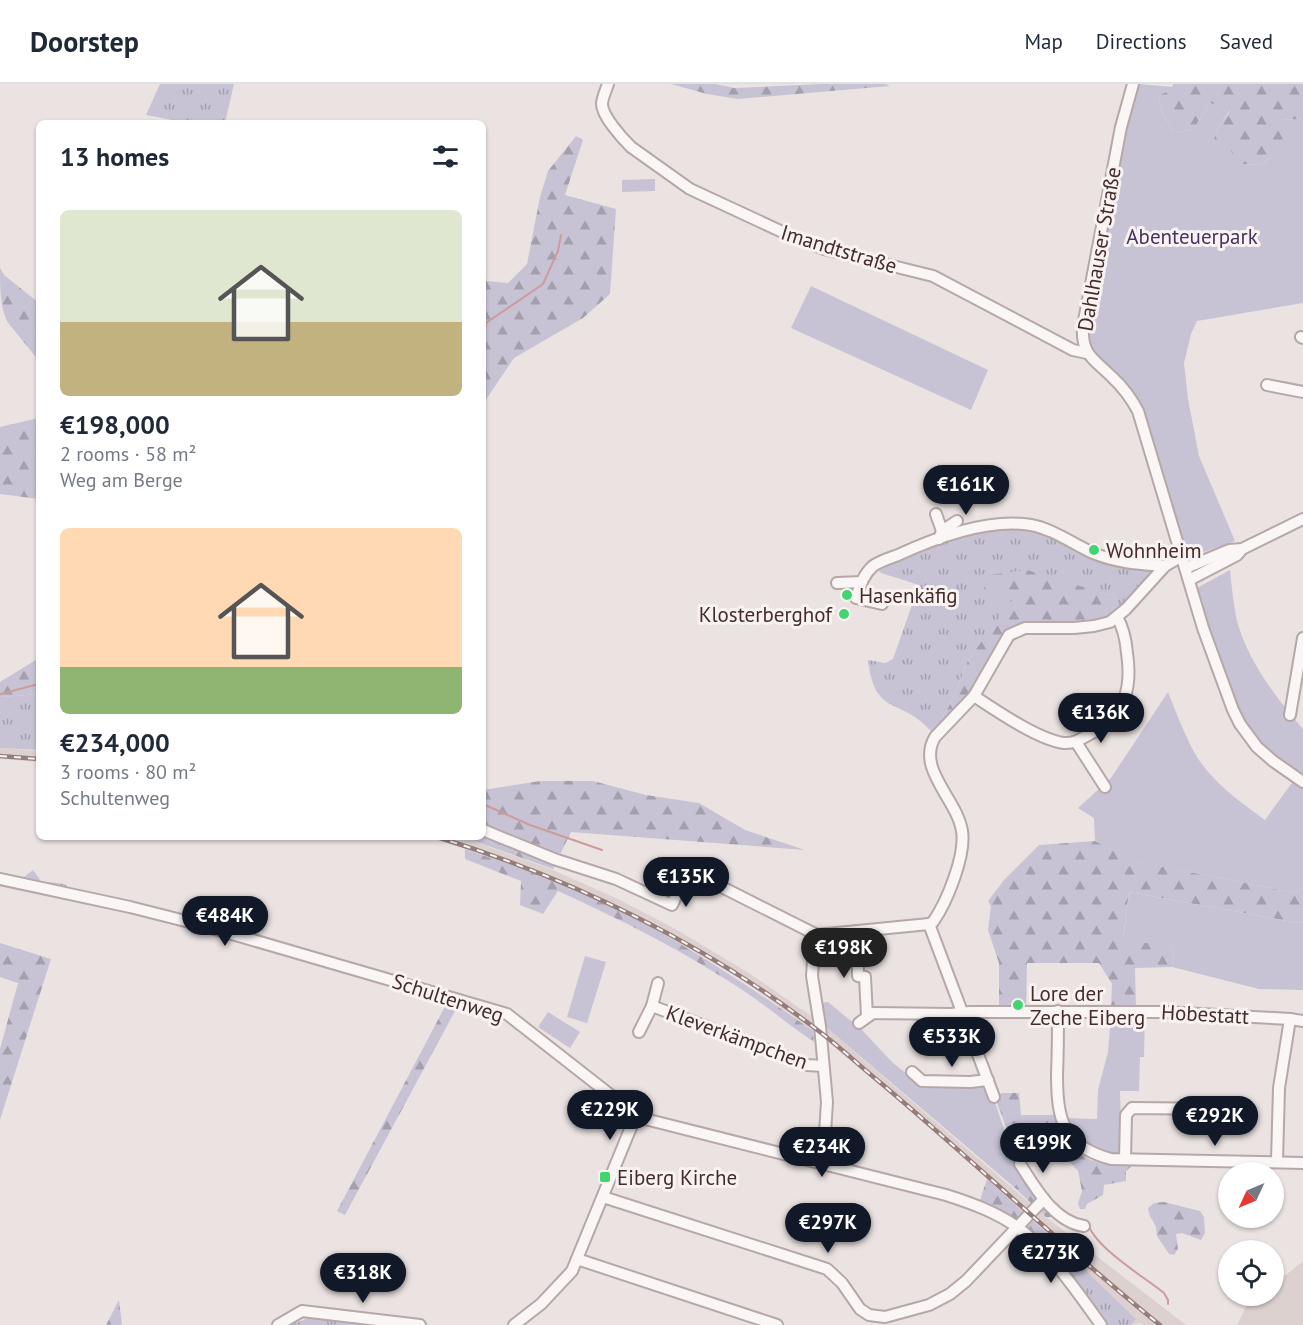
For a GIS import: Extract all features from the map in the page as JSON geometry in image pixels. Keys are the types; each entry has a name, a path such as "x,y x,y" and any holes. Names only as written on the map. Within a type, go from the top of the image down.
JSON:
{"street":[{"name":"Imandtstraße","path":"608,84 603,98 603,110 623,139 673,179 690,189 824,249 933,276 1073,350 1087,353"},
{"name":"Dahlhauser Straße","path":"1133,84 1121,127 1082,337 1087,353 1119,384 1138,411 1220,677 1240,724 1262,752 1303,782"},
{"path":"1267,385 1303,392"},
{"path":"936,514 940,535"},
{"path":"1186,568 1229,550 1242,549 1303,519"},
{"path":"882,604 856,598 864,575 875,565 940,535 957,521"},
{"path":"940,535 1032,525 1048,530 1093,553 1123,562 1165,566"},
{"path":"1189,580 1237,555 1242,549"},
{"path":"486,831 554,859 616,879 672,904 685,879 689,875 696,874 817,935 929,924 935,919 952,881 962,844 962,831 958,818 936,778 929,757 930,745 935,737 974,696 1005,642 1017,630 1094,626 1110,622 1118,617 1165,566 1182,556"},
{"path":"837,583 862,582"},
{"path":"974,696 1020,725 1062,743 1076,742 1100,728 1111,718 1127,691 1130,674 1126,642 1118,617"},
{"path":"1290,715 1303,638"},
{"path":"1076,742 1105,787"},
{"name":"Schultenweg","path":"0,879 180,920 507,1014 636,1115 656,1123 960,1200 990,1212 1017,1227 1051,1261 1101,1325"},
{"path":"929,924 994,1097"},
{"name":"Hobestatt","path":"857,932 858,976 865,977 863,1019 873,1012 1058,1011 1165,1012 1290,1019 1303,1022"},
{"path":"817,935 812,976 826,1102 823,1164"},
{"name":"Kleverkämpchen","path":"639,1032 652,1006 658,983"},
{"name":"Kleverkämpchen","path":"652,1006 807,1065 823,1066"},
{"path":"1058,1011 1057,1102 1062,1121 1072,1137 1085,1149 1111,1159 1303,1163"},
{"path":"1277,1161 1279,1089 1290,1019"},
{"path":"912,1072 922,1082 988,1080"},
{"path":"1125,1159 1126,1115 1132,1108 1228,1109"},
{"path":"514,1325 566,1280 577,1259 636,1115"},
{"path":"1020,1164 1043,1200 1061,1215 1084,1226"},
{"path":"603,1197 827,1269 842,1283 860,1309 868,1315 878,1317 929,1305 950,1294 966,1281 1043,1200"},
{"path":"577,1259 777,1325"},
{"path":"278,1325 302,1311 420,1325"}],"shaded area":[{"path":"0,748 36,751 36,762 0,759"},
{"path":"439,840 470,840 553,870 620,900 679,931 752,975 820,1022 1046,1217 1186,1325 1143,1325 1141,1323 1131,1325 1136,1319 1049,1235 938,1134 827,1041 748,984 695,952 615,908 531,871"},
{"path":"1303,1261 1303,1325 1237,1325 1246,1306 1284,1306 1284,1275"}],"green space":[{"path":"160,84 234,84 226,120 172,120 146,115"},
{"path":"671,84 715,84 734,88 822,84 885,84 890,86 738,99 707,94"},
{"name":"Abenteuerpark","path":"1139,84 1173,87 1159,95 1164,115 1174,132 1193,130 1210,103 1230,110 1217,129 1214,140 1234,144 1231,151 1239,164 1262,165 1283,141 1281,119 1303,120 1303,303 1197,321 1191,334 1184,363 1199,456 1235,541 1195,555 1186,550 1142,407 1123,380 1090,349 1086,330 1134,95"},
{"path":"1173,84 1303,84 1303,120 1282,119 1283,141 1262,165 1238,164 1230,151 1213,140 1217,129 1230,111 1210,103 1193,130 1174,132 1164,115 1159,95 1171,90"},
{"path":"576,136 583,140 565,195 616,209 610,294 583,318 514,358 486,400 486,281 508,283 527,264 540,197 548,171"},
{"path":"655,179 655,191 622,192 622,180"},
{"path":"0,268 4,275 36,301 36,358 6,319 1,298"},
{"path":"811,286 988,370 971,410 791,328"},
{"path":"36,419 36,499 0,494 0,427"},
{"path":"1032,526 1092,553 1164,566 1110,621 1116,597 1095,591 1014,599 968,660 953,699 942,718 930,730 908,713 882,698 871,678 868,660 885,663 893,659 919,585 881,573 875,566 963,532"},
{"path":"1027,570 1116,597 1110,621 1016,630 972,696 935,736 930,730 942,718 953,699 968,660 1013,599 984,589 988,575"},
{"path":"1230,570 1237,621 1248,650 1273,692 1303,729 1303,776 1269,753 1252,734 1222,674 1195,589"},
{"path":"36,660 36,694 0,697 0,682"},
{"path":"1168,692 1187,738 1204,767 1232,795 1265,820 1294,780 1303,786 1303,889 1296,893 1133,861 1095,841 1094,818 1078,808 1111,778"},
{"path":"36,694 36,750 0,748 0,697"},
{"path":"540,781 593,781 646,795 699,803 745,830 805,850 571,832 553,869 471,840 486,840 486,790"},
{"path":"1095,841 1134,861 1296,893 1303,889 1303,922 1298,923 1129,892 1123,938 1174,948 1172,967 1135,968 1136,1008 1111,1008 1112,984 1099,963 1027,963 1026,1009 999,1008 999,963 988,930 991,906 988,901 1004,880 1039,845"},
{"path":"465,849 568,886 641,922 711,963 780,1008 813,1031 814,1042 744,991 699,963 582,902 558,891 543,914 520,905 521,881 465,859"},
{"path":"33,870 41,881 65,884 74,894 0,879 0,872 24,877"},
{"path":"1129,892 1298,923 1303,922 1303,990 1259,989 1172,967 1174,948 1123,939"},
{"path":"0,943 51,959 0,1120 0,1049 18,983 0,977"},
{"path":"585,956 606,962 587,1023 567,1017"},
{"path":"449,999 461,1000 345,1215 337,1211"},
{"path":"828,1002 862,1030 893,1063 921,1085 989,1085 1013,1155 1029,1181 1018,1183 1014,1187 820,1022 816,1003"},
{"path":"548,1012 580,1032 570,1048 538,1027"},
{"path":"1145,1014 1144,1057 1140,1057 1139,1091 1120,1091 1119,1155 1109,1154 1087,1144 1065,1118 1097,1119 1098,1090 1108,1052 1111,1015"},
{"path":"1002,1093 1019,1093 1021,1115 1055,1115 1068,1141 1085,1157 1096,1162 1134,1164 1126,1171 1126,1181 1104,1185 1103,1195 1087,1204 1085,1209 1080,1209 1078,1203 1082,1191 1078,1171 1067,1159 1015,1123 1008,1133 995,1097"},
{"path":"987,1179 1049,1235 1037,1246 978,1206"},
{"path":"1029,1181 1038,1193 1049,1193 1059,1221 1046,1217 1014,1187 1017,1183"},
{"path":"1164,1202 1200,1211 1204,1217 1205,1233 1201,1240 1182,1233 1176,1234 1178,1249 1174,1255 1169,1254 1157,1236 1156,1227 1149,1214 1148,1208 1154,1203"},
{"path":"1049,1235 1136,1319 1131,1325 1101,1325 1037,1246"},
{"path":"119,1300 122,1325 106,1325"},
{"path":"338,1315 417,1325 290,1325 306,1319"}],"waterway":[{"path":"486,323 543,284 558,251 561,235"},
{"path":"0,694 36,685"},
{"path":"486,805 530,825 602,850"},
{"path":"1087,1221 1091,1231 1108,1251 1164,1293 1168,1304"}],"railway":[{"path":"0,756 36,759"},
{"path":"446,840 538,873 637,917 731,970 776,1000 843,1051 1160,1325"}],"place":[{"name":"Wohnheim","path":"1094,550"},
{"name":"Hasenkäfig","path":"847,595"},
{"name":"Klosterberghof","path":"844,614"},
{"name":"Lore der Zeche Eiberg","path":"1018,1005"},
{"name":"Eiberg Kirche","path":"605,1177"}]}
